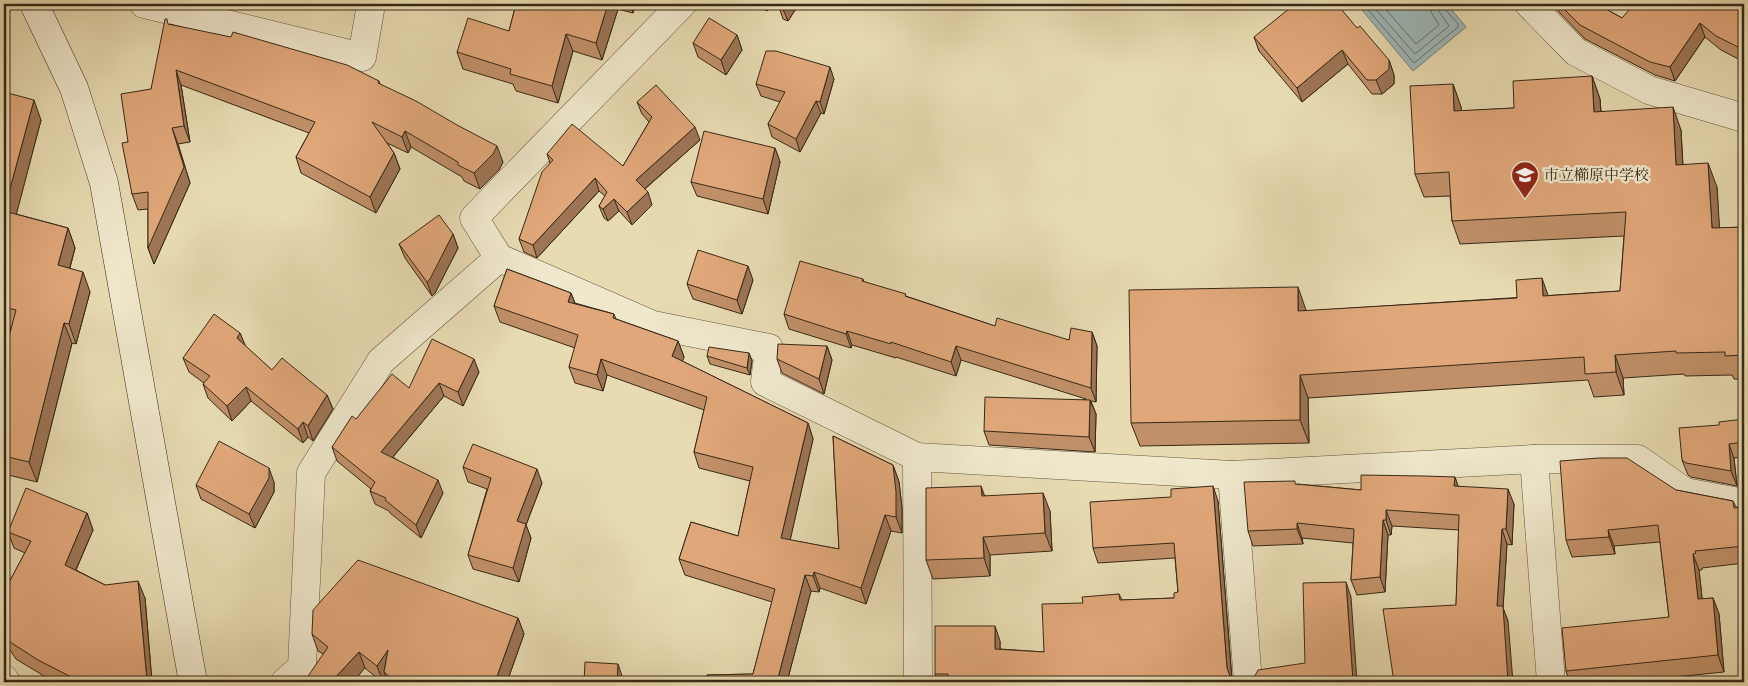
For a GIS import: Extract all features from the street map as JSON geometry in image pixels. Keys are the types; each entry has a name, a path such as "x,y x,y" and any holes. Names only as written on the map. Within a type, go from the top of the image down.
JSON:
{"street":[{"path":"144,4 362,57 371,4"},
{"path":"682,4 474,218 499,258 653,325 769,348 766,382 917,457 1232,475 1534,459 1638,459 1686,492 1744,503"},
{"path":"1528,4 1576,52 1649,90 1744,118"},
{"path":"41,5 74,88 104,182 193,682"},
{"path":"285,682 302,667 311,473 381,361 499,258"},
{"path":"917,457 918,682"},
{"path":"1534,459 1551,682"},
{"path":"1232,475 1248,682"}],"water":[{"path":"1357,4 1447,4 1466,27 1413,71"}],"building":[{"path":"516,4 608,4 596,43 566,34 552,86 510,74 511,69 457,52 468,18 509,31"},
{"path":"1295,4 1337,4 1357,28 1360,26 1389,60 1389,69 1376,80 1367,80 1342,50 1297,88 1254,37"},
{"path":"1559,4 1597,4 1622,18 1634,4 1744,4 1744,50 1716,36 1700,23 1670,67 1650,62 1580,25"},
{"path":"709,18 737,35 721,60 693,43"},
{"path":"165,19 167,19 168,24 231,37 233,32 347,65 497,146 493,154 474,173 405,131 402,137 372,122 394,153 370,197 296,157 315,122 176,70 184,126 172,128 184,167 148,248 148,192 132,194 122,143 128,142 121,94 151,89"},
{"path":"766,51 776,51 830,67 820,102 816,101 796,139 768,124 785,92 756,84"},
{"path":"1592,76 1594,112 1673,107 1676,165 1708,163 1712,228 1744,227 1744,355 1725,356 1725,352 1676,353 1676,351 1615,355 1616,372 1585,374 1584,357 1300,375 1300,420 1131,423 1129,290 1298,287 1298,311 1517,298 1516,280 1542,278 1543,296 1620,291 1626,212 1452,221 1449,172 1415,174 1410,86 1453,84 1454,111 1514,108 1513,81"},
{"path":"656,85 695,127 636,180 648,192 627,212 614,199 603,209 599,206 607,192 595,178 533,245 519,239 542,172 553,160 547,154 572,124 623,166 652,117 637,102"},
{"path":"4,92 34,100 4,211"},
{"path":"704,131 775,148 763,199 691,182"},
{"path":"4,211 68,228 58,265 83,272 69,324 64,323 29,462 4,456 4,356 16,310 4,307 4,283 9,262 4,260"},
{"path":"439,215 453,234 427,282 399,244"},
{"path":"698,250 748,266 737,300 687,284"},
{"path":"800,261 863,279 862,281 906,294 905,296 995,326 997,318 1069,340 1071,328 1092,332 1091,388 956,346 951,362 891,342 891,344 847,331 846,334 784,314"},
{"path":"507,269 571,293 568,302 614,314 613,318 678,341 672,356 808,423 781,538 839,549 833,436 893,465 896,517 885,515 861,588 814,572 813,576 805,575 778,678 828,678 828,682 708,682 707,675 753,674 775,589 679,559 691,522 738,536 753,467 694,452 707,397 601,359 597,375 569,367 578,335 494,306"},
{"path":"214,314 240,333 237,338 272,370 282,358 327,395 308,426 303,422 298,429 246,387 227,406 203,384 210,376 183,358"},
{"path":"432,339 474,359 458,392 439,383 381,452 438,480 416,525 385,500 386,498 370,491 375,482 332,447 352,416 356,419 392,374 409,388"},
{"path":"778,344 827,346 819,379 777,359"},
{"path":"709,347 749,353 747,368 707,356"},
{"path":"985,397 1090,400 1089,437 984,431"},
{"path":"1744,419 1744,442 1729,444 1731,471 1686,463 1682,460 1679,428 1719,425 1719,422"},
{"path":"219,441 269,468 269,478 249,514 196,485"},
{"path":"473,444 537,469 517,521 526,524 513,568 468,555 491,478 463,467"},
{"path":"1627,458 1676,490 1733,501 1734,508 1744,507 1744,546 1695,551 1696,553 1693,554 1698,599 1713,598 1718,655 1566,671 1562,628 1669,617 1658,525 1608,530 1609,537 1566,540 1560,461"},
{"path":"1361,475 1455,477 1454,486 1508,489 1506,529 1502,529 1497,606 1503,606 1508,682 1394,682 1383,609 1456,605 1459,515 1386,510 1386,520 1383,520 1380,577 1351,580 1354,529 1297,523 1297,529 1248,531 1244,482 1295,481 1295,484 1361,490"},
{"path":"981,486 982,496 1043,493 1045,533 983,537 984,558 926,560 926,488"},
{"path":"1213,486 1227,668 1230,676 1236,681 1242,682 948,682 948,674 935,674 935,626 995,626 995,649 1044,652 1042,604 1083,603 1082,597 1119,594 1120,600 1174,598 1174,593 1178,592 1174,543 1093,548 1090,502 1171,497 1171,489"},
{"path":"26,488 87,513 65,565 105,585 138,581 147,681 81,682 38,660 10,642 4,633 4,592 31,541 8,532"},
{"path":"358,560 518,618 495,682 396,682 384,672 388,650 377,666 359,652 331,682 304,682 328,647 312,634 313,610"},
{"path":"1346,582 1353,682 1245,682 1251,680 1258,670 1305,663 1303,583"},
{"path":"585,662 618,664 617,682 584,682"}],"place":[{"name":"市立櫛原中学校","path":"1525,199"}]}
